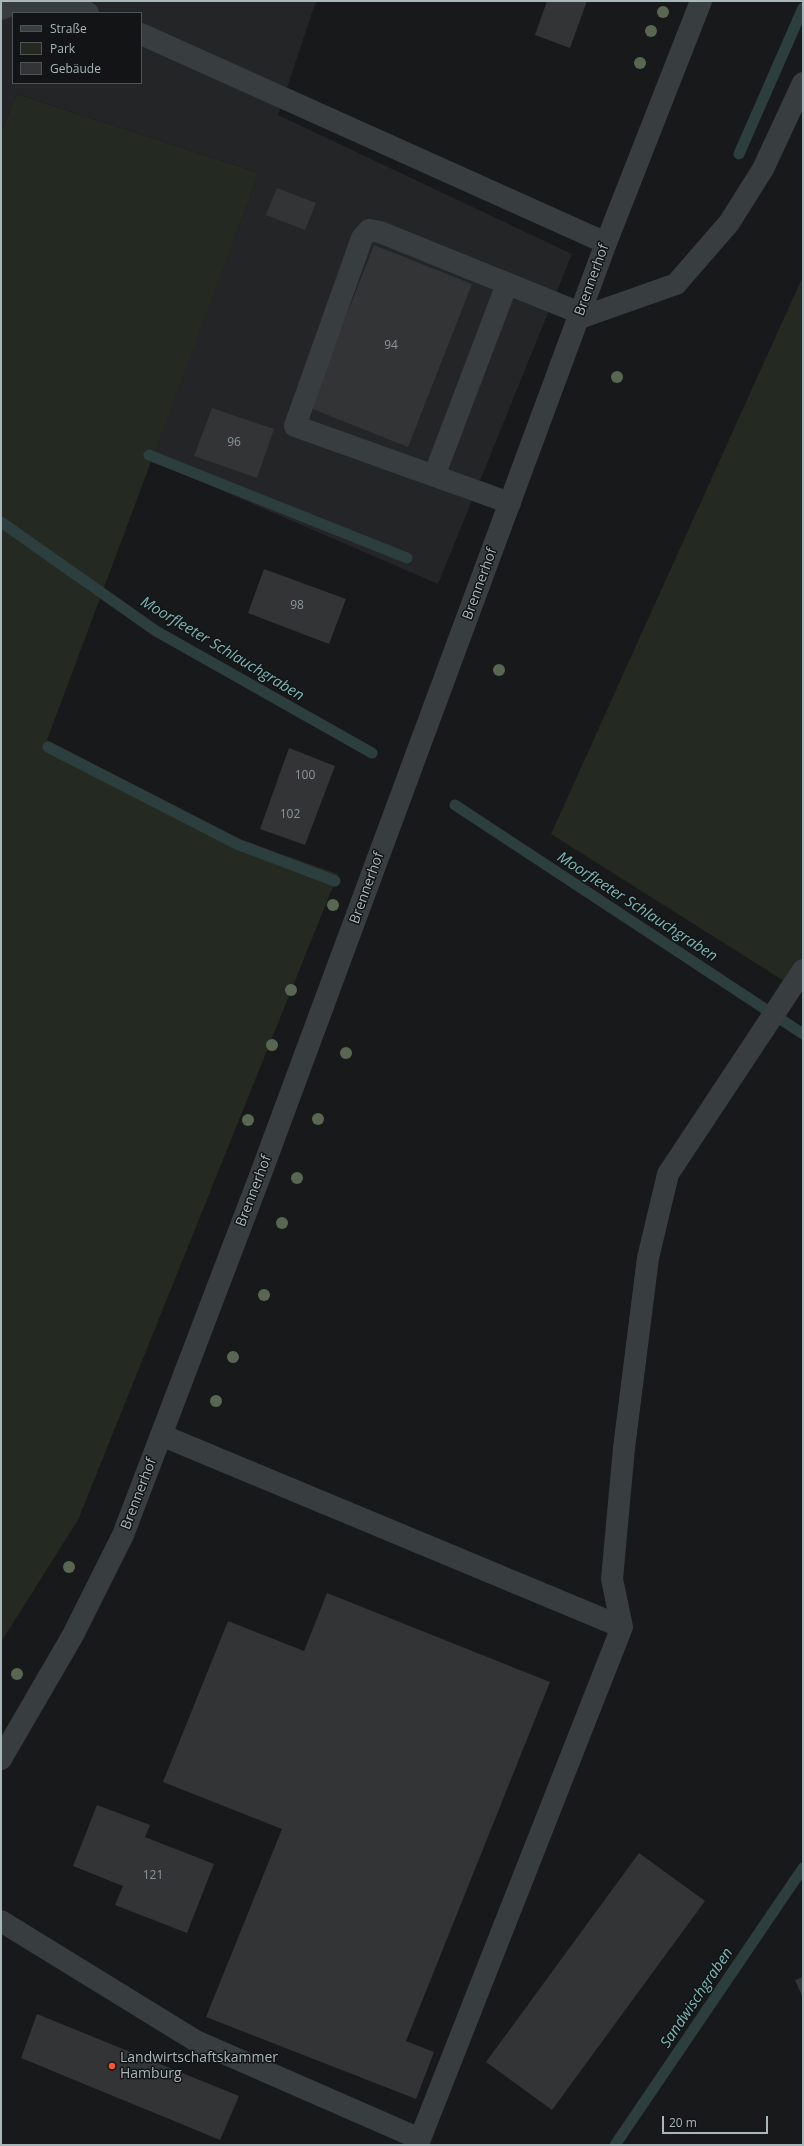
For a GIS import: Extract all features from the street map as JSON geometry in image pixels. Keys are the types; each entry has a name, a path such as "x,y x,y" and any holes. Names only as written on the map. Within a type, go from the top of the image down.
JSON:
{"street":[{"name":"Brennerhof","path":"1,1759 73,1635 123,1535 260,1176 606,243 701,1"},
{"path":"1,9 20,2 66,4 86,12"},
{"path":"142,34 606,243"},
{"path":"510,503 295,426 362,238 369,230 380,232 507,284 579,316 676,284 729,223 763,169 803,84"},
{"path":"434,476 507,284"},
{"path":"1,1921 196,2041 420,2139 622,1627 612,1579 624,1448 648,1258 668,1174 803,970"},
{"path":"162,1435 622,1627"}],"shaded area":[{"path":"1,1 316,1 278,115 572,254 438,584 151,460 259,173 17,94 1,131"}],"green space":[{"path":"17,94 259,173 47,740 242,840 338,874 78,1520 1,1642 1,131"},
{"path":"803,276 803,993 551,834"}],"building":[{"path":"547,1 587,1 570,48 535,35"},
{"path":"277,188 316,203 305,230 266,215"},
{"path":"374,245 472,284 408,447 310,408"},
{"path":"212,408 274,429 257,478 194,456"},
{"path":"264,569 346,599 329,644 248,613"},
{"path":"289,748 335,766 305,845 260,829"},
{"path":"327,1593 550,1682 406,2041 434,2052 416,2099 206,2017 282,1829 163,1782 228,1621 304,1651"},
{"path":"97,1805 150,1825 145,1837 214,1864 187,1933 115,1905 123,1886 73,1866"},
{"path":"639,1853 705,1901 552,2110 486,2062"},
{"path":"803,1977 803,1998 795,1980"},
{"path":"37,2014 239,2096 220,2140 21,2058"}],"waterway":[{"path":"739,154 803,8"},
{"path":"149,455 407,558"},
{"name":"Moorfleeter Schlauchgraben","path":"1,522 156,631 372,753"},
{"path":"48,747 237,844 335,881"},
{"name":"Moorfleeter Schlauchgraben","path":"455,805 803,1034"},
{"name":"Sandwischgraben","path":"615,2145 803,1868"}],"place":[{"name":"Landwirtschaftskammer Hamburg","path":"112,2066"}]}
